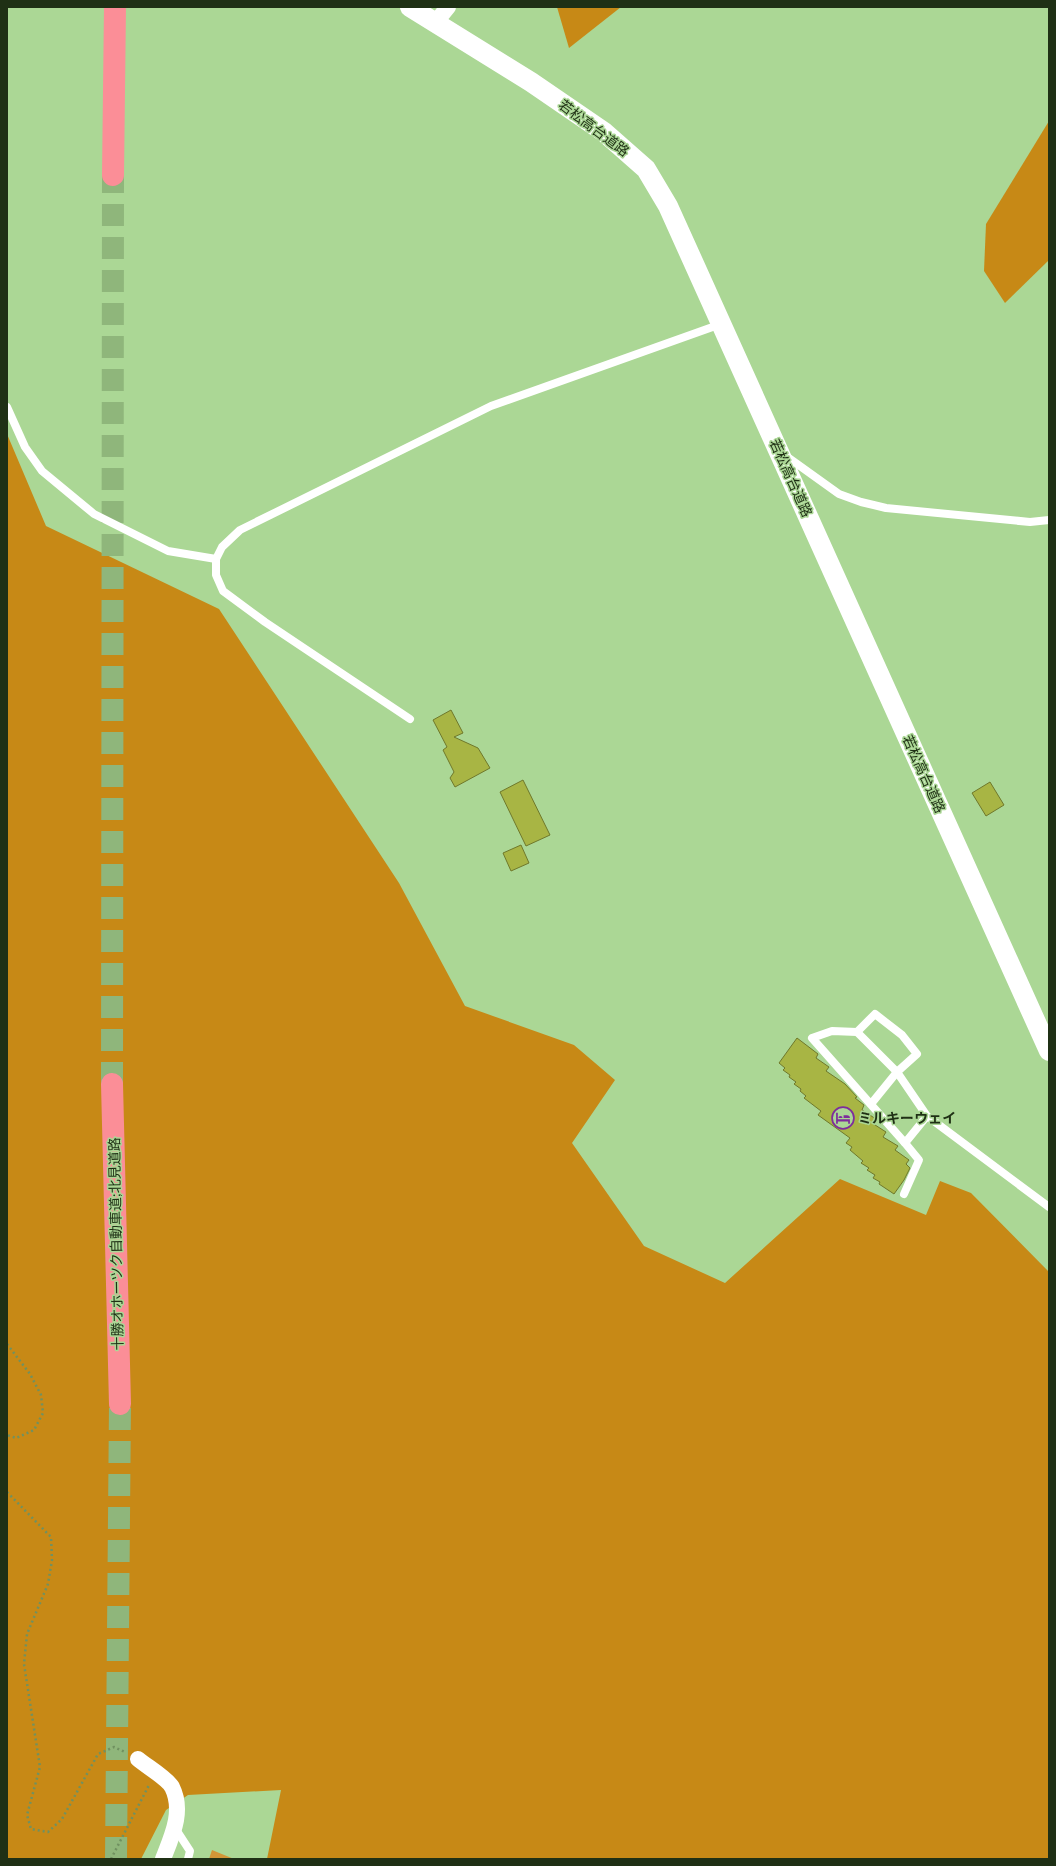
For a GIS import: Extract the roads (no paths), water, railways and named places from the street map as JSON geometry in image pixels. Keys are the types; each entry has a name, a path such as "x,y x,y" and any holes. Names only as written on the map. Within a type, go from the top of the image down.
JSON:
{"highway":[{"path":"108,7 114,129"},
{"path":"113,175 115,7"},
{"name":"十勝オホーツク自動車道;北見道路","path":"112,1084 120,1404"}],"street":[{"name":"若松高台道路","path":"410,7 531,82 604,132 646,169 668,206 1049,1051"},
{"path":"435,23 448,7"},
{"path":"138,1759 171,1786 177,1810 175,1828 163,1859"}],"lane":[{"path":"410,719 265,622 223,591 216,575 216,559 222,547 240,530 492,406 721,324"},
{"path":"7,407 25,447 42,471 94,514 168,551 216,559"},
{"path":"779,451 839,494 860,502 886,508 1030,522 1049,520"},
{"path":"857,1032 875,1014 902,1035 916,1054 897,1072 871,1104"},
{"path":"904,1194 919,1160 812,1038 832,1030 857,1032 897,1072 927,1116 1049,1207"},
{"path":"905,1143 927,1116"},
{"path":"175,1828 190,1851 188,1859"}],"tunnel":[{"path":"112,1084 113,175"},
{"path":"116,1859 120,1404"}],"place":[{"name":"ミルキーウェイ","path":"843,1118"}]}
